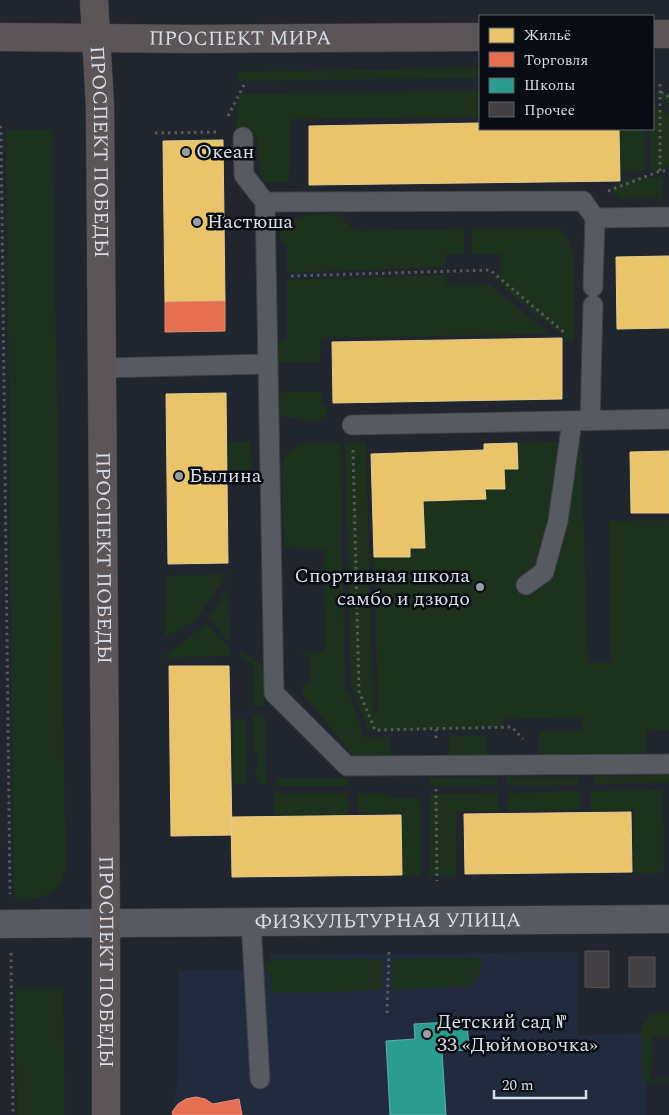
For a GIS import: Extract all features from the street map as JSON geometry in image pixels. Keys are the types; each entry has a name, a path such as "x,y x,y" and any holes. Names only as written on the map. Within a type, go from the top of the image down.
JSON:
{"main road":[{"name":"ПРОСПЕКТ ПОБЕДЫ","path":"94,0 100,107 106,1115"},
{"path":"654,34 669,34"},
{"name":"ПРОСПЕКТ МИРА","path":"0,37 210,39 479,37"}],"street":[{"name":"ФИЗКУЛЬТУРНАЯ УЛИЦА","path":"5,935 106,924 669,919"}],"lane":[{"path":"243,137 244,175 265,202 274,693 347,766 669,764"},
{"path":"265,202 583,201 594,218 592,356 581,421 544,572 526,585"},
{"path":"594,218 669,217"},
{"path":"102,368 268,364"},
{"path":"352,425 669,419"},
{"path":"251,922 260,1079"}],"path":[{"path":"660,81 660,171"},
{"path":"220,132 245,83"},
{"path":"661,92 669,98"},
{"path":"0,126 10,896"},
{"path":"155,133 220,132 243,137"},
{"path":"583,201 660,171 669,171"},
{"path":"266,276 490,270 592,356"},
{"path":"352,425 359,691 375,730 512,727 545,765"},
{"path":"436,786 437,881"},
{"path":"5,935 13,1115"},
{"path":"387,1013 389,948"}],"shaded area":[{"name":"Детский сад № 33 «Дюймовочка»","path":"577,952 577,1035 646,1033 646,1115 172,1115 178,1078 179,970 271,970 270,955"}],"green space":[{"path":"479,68 479,78 238,81 237,72"},
{"path":"479,91 479,117 290,119 289,182 263,182 260,173 257,138 236,137 238,94"},
{"path":"654,93 669,93 669,105 654,96"},
{"path":"654,105 669,114 669,165 662,171 651,171 650,130 654,130"},
{"path":"6,130 52,130 66,867 61,883 52,892 40,897 14,900"},
{"path":"614,130 644,130 644,171 626,171 615,178"},
{"path":"663,177 663,199 622,199 612,192 611,187 627,178"},
{"path":"339,214 355,231 464,229 464,254 445,255 445,267 287,273 287,246 280,239 282,229 291,221 304,216"},
{"path":"559,228 568,239 573,252 574,340 571,342 501,286 500,254 472,254 472,229"},
{"path":"446,275 447,285 491,285 550,334 321,338 320,362 279,362 276,359 275,349 281,341 287,339 287,280"},
{"path":"285,392 322,392 323,406 327,406 326,414 316,422 281,416 278,414 276,397"},
{"path":"251,441 252,478 229,479 229,442"},
{"name":"Спортивная школа самбо и дзюдо","path":"581,441 588,663 611,663 609,521 669,520 669,730 646,731 646,750 636,760 539,761 539,731 581,731 582,717 504,719 503,728 369,731 351,687 345,443 366,443 373,713 378,713 371,454 484,450 484,444"},
{"path":"304,443 340,443 345,684 364,737 390,737 390,754 388,759 357,759 303,695 303,685 310,684 310,655 302,655 302,653 325,652 324,550 284,547 282,465 290,451"},
{"path":"228,574 195,621 165,637 166,576"},
{"path":"228,587 230,643 209,618"},
{"path":"206,624 229,647 230,656 162,658"},
{"path":"240,651 264,666 264,706 253,706 253,664 240,656"},
{"path":"253,715 265,716 265,778 267,783 265,784 260,784 254,773 259,766 257,754 253,749"},
{"path":"233,719 246,719 247,783 234,784"},
{"path":"449,736 487,736 487,759 449,759"},
{"path":"669,775 669,783 594,784 594,776"},
{"path":"497,777 497,785 430,786 430,778"},
{"path":"507,777 579,777 579,785 507,785"},
{"path":"277,778 347,778 348,786 276,786"},
{"path":"663,790 664,873 634,873 634,810 591,811 591,791"},
{"path":"580,791 580,810 508,811 508,793"},
{"path":"274,793 348,793 348,815 274,815"},
{"path":"358,793 382,793 390,798 420,798 421,875 402,875 402,813 358,813"},
{"path":"498,793 498,811 456,811 456,876 430,876 430,794"},
{"path":"482,958 478,975 465,986 393,990 392,959"},
{"path":"276,959 382,959 382,989 343,992 272,993 271,977 260,965"},
{"path":"63,988 65,1115 17,1115 15,989"},
{"path":"669,1012 669,1037 653,1037 651,1079 669,1079 669,1083 643,1083 641,1028 651,1013"}],"building: Жильё":[{"path":"479,123 479,130 619,130 620,181 309,185 309,126"},
{"path":"223,140 225,301 165,302 163,141"},
{"path":"669,256 669,328 617,329 616,257"},
{"path":"562,338 562,399 333,403 332,342"},
{"path":"226,393 228,563 168,564 166,394"},
{"path":"517,443 518,469 504,469 505,489 485,489 486,499 423,501 425,548 410,548 410,557 374,557 371,454 484,450 484,444"},
{"path":"669,451 669,513 631,513 630,452"},
{"path":"169,666 229,666 232,835 171,836"},
{"path":"631,812 632,872 465,874 464,814"},
{"path":"401,815 402,875 232,877 231,817"}],"building: Торговля":[{"path":"225,301 225,331 165,332 165,302"},
{"path":"196,1097 205,1099 213,1104 239,1099 242,1115 173,1115 172,1112 178,1104 186,1099"}],"building: Школы":[{"path":"467,1021 469,1050 442,1051 446,1115 390,1115 386,1041 415,1039 414,1024"}],"building: Прочее":[{"path":"585,951 609,951 609,988 585,987"},
{"path":"629,957 655,957 655,987 629,987"}],"place":[{"name":"Океан","path":"186,152"},
{"name":"Настюша","path":"197,222"},
{"name":"Былина","path":"179,476"},
{"name":"Спортивная школа самбо и дзюдо","path":"480,587"},
{"name":"Детский сад № 33 «Дюймовочка»","path":"427,1034"}]}
